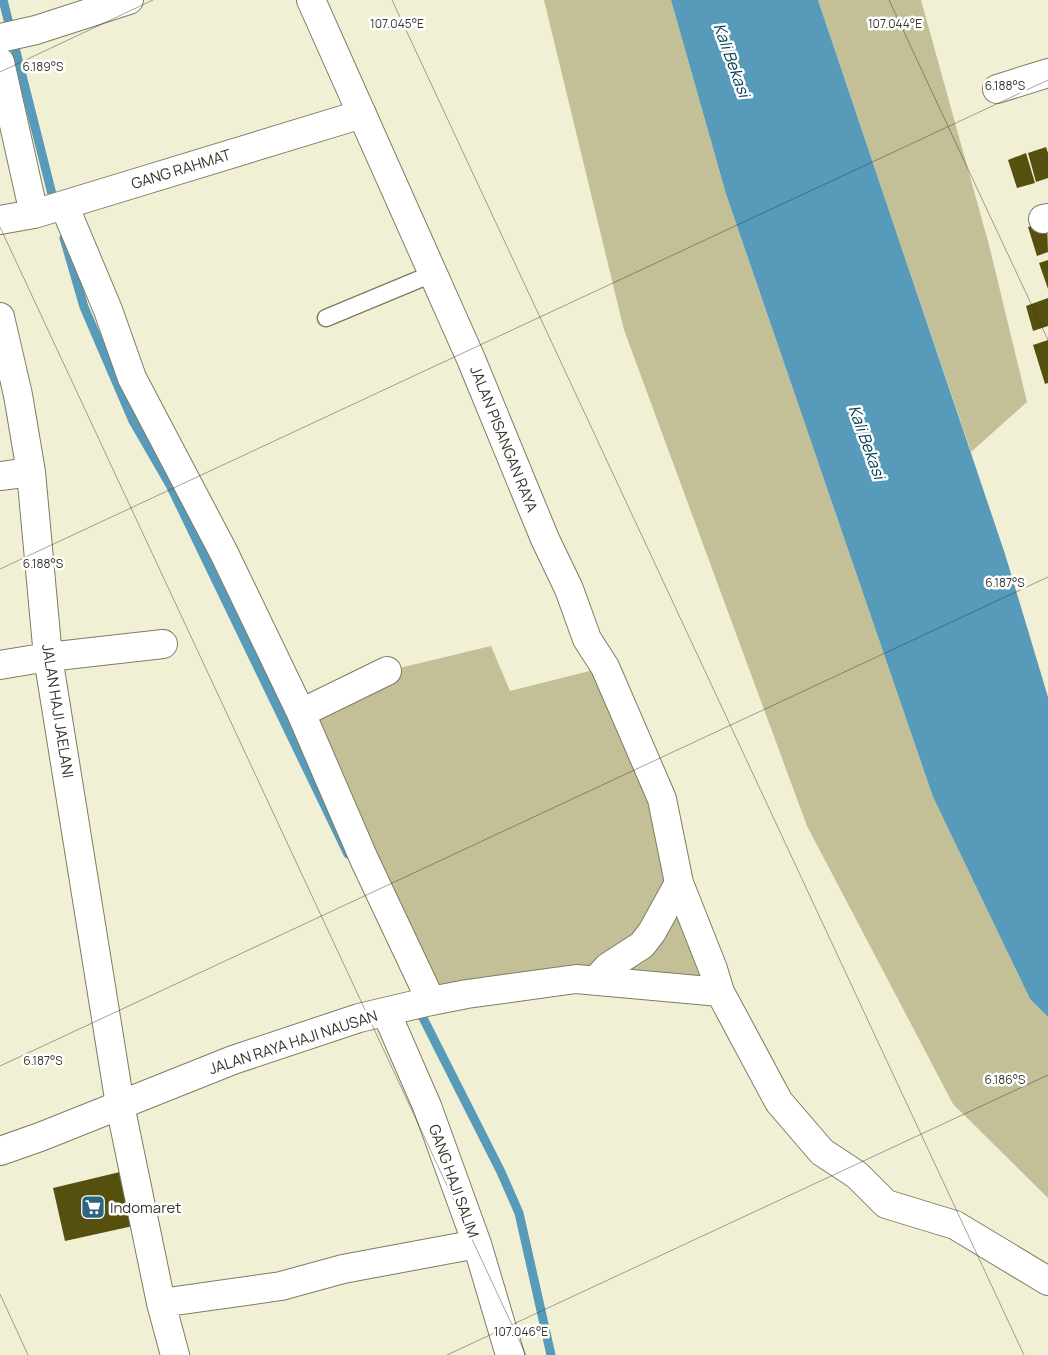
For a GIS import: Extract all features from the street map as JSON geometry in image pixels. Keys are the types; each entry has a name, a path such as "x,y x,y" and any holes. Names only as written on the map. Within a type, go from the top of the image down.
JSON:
{"street":[{"path":"34,214 2,46 36,30 129,0"},
{"name":"JALAN PISANGAN RAYA","path":"311,0 471,360 545,539 569,589 587,639 605,667 662,799 674,892 713,969 720,992 779,1102 822,1152 856,1175 886,1204 955,1225 1048,1281"},
{"path":"998,89 1048,73"},
{"name":"GANG RAHMAT","path":"0,220 34,214 362,114"},
{"path":"64,205 108,310 132,378 224,553 301,713 364,858 431,1001"},
{"name":"JALAN HAJI JAELANI","path":"0,318 9,396 31,472 48,657 120,1105 161,1303 175,1355"},
{"path":"0,476 31,472"},
{"path":"0,665 48,657 163,644"},
{"path":"301,713 387,671"},
{"path":"597,979 608,966 642,945 674,892"},
{"name":"JALAN RAYA HAJI NAUSAN","path":"0,1151 40,1137 233,1060 359,1018 431,1001 467,994 576,979 597,979 720,992"},
{"name":"GANG HAJI SALIM","path":"386,1012 427,1106 477,1244 510,1355"},
{"path":"161,1303 281,1286 343,1269 477,1244"}],"lane":[{"path":"326,318 432,274"}],"shaded area":[{"path":"544,0 671,0 726,194 933,797 1030,999 1048,1017 1048,1198 953,1104 807,826 624,330"},
{"path":"818,0 921,0 989,245 1027,402 971,452"},
{"path":"491,646 510,691 605,667 720,992 597,979 431,1001 301,713 387,671"}],"water":[{"name":"Kali Bekasi","path":"671,0 818,0 1005,554 1048,697 1048,1017 1030,999 933,797 726,194"}],"building":[{"path":"1046,147 1048,153 1048,178 1036,182 1028,153"},
{"path":"1026,153 1035,183 1017,188 1008,160"},
{"path":"1047,221 1048,252 1037,256 1028,227"},
{"path":"1048,260 1048,289 1039,263"},
{"path":"1048,298 1048,326 1033,331 1026,306"},
{"path":"1048,340 1048,383 1045,384 1033,345"},
{"name":"Indomaret","path":"120,1172 133,1226 65,1241 53,1188"}],"waterway":[{"path":"3,0 55,206"},
{"path":"64,238 84,307 133,421 170,485 348,854"},
{"path":"418,1008 501,1172 519,1213 551,1355"}],"place":[{"name":"Indomaret","path":"93,1207"}]}
